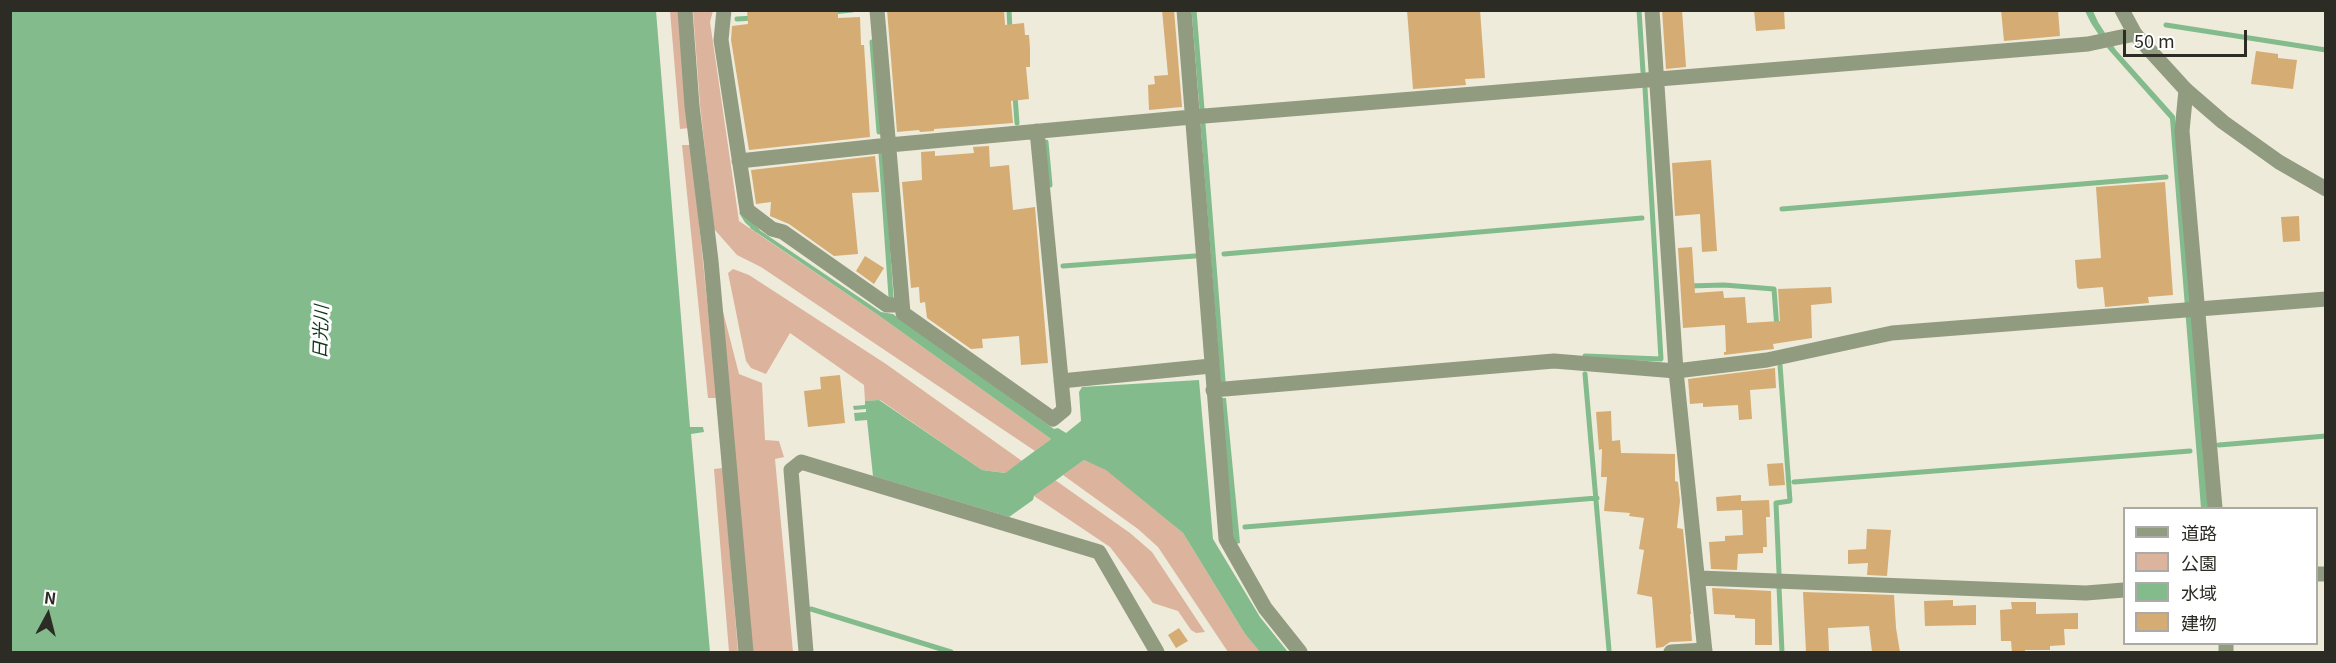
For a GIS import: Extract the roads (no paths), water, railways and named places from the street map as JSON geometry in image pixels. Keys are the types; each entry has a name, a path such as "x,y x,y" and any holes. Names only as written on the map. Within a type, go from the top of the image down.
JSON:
{"street":[{"path":"685,10 692,106 711,261 746,652"},
{"path":"724,10 722,40 747,210 772,229 783,232 887,305 902,305"},
{"path":"877,10 903,314 1053,419 1064,410 1037,131"},
{"path":"1184,10 1226,539 1265,608 1300,652"},
{"path":"1652,10 1676,371 1705,651 1671,652"},
{"path":"2122,10 2135,34 2186,90 2223,122 2279,162 2325,189"},
{"path":"739,161 1192,117 1658,80 2107,40 2135,34"},
{"path":"2186,90 2182,131 2191,310 2215,507"},
{"path":"1213,390 1554,361 1676,371 1767,360 1892,333 2325,300"},
{"path":"1061,381 1211,366"},
{"path":"806,652 791,470 801,462 1099,552 1157,652"},
{"path":"1699,578 2086,593 2123,590"}],"water":[{"name":"日光川","path":"10,11 656,11 690,427 703,427 704,432 691,434 710,652 11,652"},
{"path":"2085,11 2093,11 2116,50 2175,116 2208,507 2201,507 2170,119 2108,49"},
{"path":"752,225 881,312 893,314 1054,429 1058,428 1066,433 1081,421 1079,392 1082,387 1199,380 1213,539 1260,617 1288,652 1260,652 1245,634 1183,533 1106,470 1084,460 1009,517 873,476 867,420 855,421 854,413 866,412 866,409 854,410 853,406 865,405 865,401 879,400 982,470 1005,473 1051,439 878,315 750,228"},
{"path":"1221,398 1226,398 1240,543 1236,544 1231,534"}],"waterway":[{"path":"832,12 852,10"},
{"path":"1009,10 1010,30"},
{"path":"1194,10 1202,109"},
{"path":"1639,10 1643,72"},
{"path":"737,19 754,18"},
{"path":"2166,25 2326,50"},
{"path":"872,42 879,132"},
{"path":"1585,356 1661,359 1645,88"},
{"path":"1015,96 1017,123"},
{"path":"1203,124 1223,381"},
{"path":"1046,142 1050,185"},
{"path":"881,153 891,297"},
{"path":"1782,209 2166,177"},
{"path":"742,213 757,230"},
{"path":"1224,254 1642,218"},
{"path":"1063,266 1195,256"},
{"path":"1688,286 1724,285 1774,289 1777,329"},
{"path":"1779,573 1776,503 1790,501 1780,365"},
{"path":"1585,374 1609,650"},
{"path":"2219,445 2326,436"},
{"path":"1794,482 2190,451"},
{"path":"1245,527 1597,498"},
{"path":"1779,587 1782,652"},
{"path":"811,609 951,652"}]}
